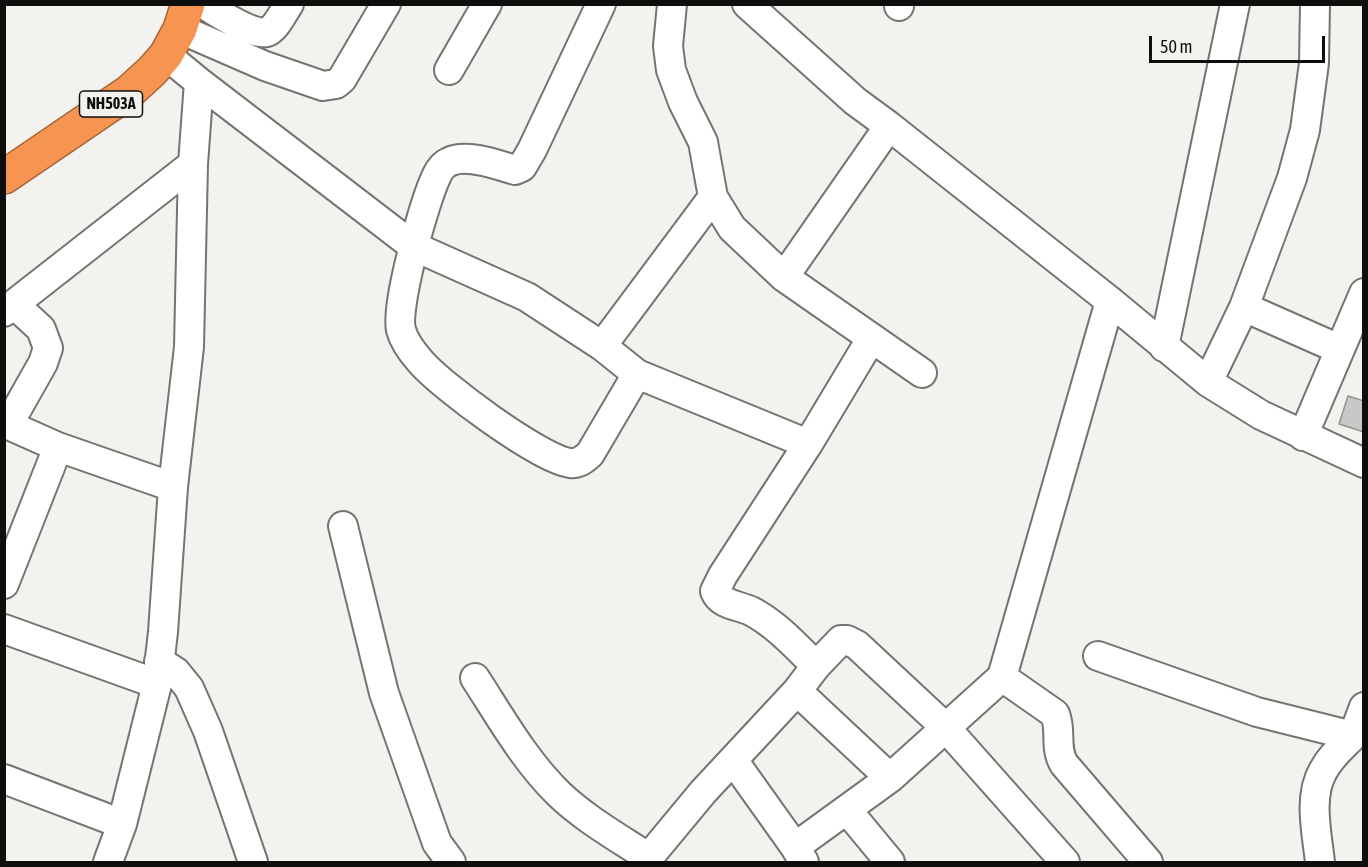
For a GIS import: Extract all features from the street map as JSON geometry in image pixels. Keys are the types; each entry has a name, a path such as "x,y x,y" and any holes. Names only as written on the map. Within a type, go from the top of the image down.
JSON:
{"highway":[{"name":"NH503A","path":"7,171 129,92 152,71 178,29"}],"street":[{"path":"203,4 244,27 261,33 270,31 289,4"},
{"path":"178,29 265,66 323,86 336,84 342,79 386,4"},
{"path":"449,70 487,4"},
{"path":"601,4 532,150 522,166 515,170 481,160 455,159 446,163 437,174 413,246 400,316 401,330 410,348 430,371 478,410 546,455 572,463 581,461 590,454 637,374"},
{"path":"672,4 668,46 672,70 683,102 703,142 713,197 732,228 784,277 922,373"},
{"path":"747,4 855,101 1110,301 1208,382 1261,415 1364,463"},
{"path":"1164,347 1235,4"},
{"path":"1208,382 1244,307 1292,178 1305,130 1314,63 1315,4"},
{"path":"108,862 122,824 158,673 173,487 189,348 193,164 199,82 178,29"},
{"path":"199,82 413,246 527,297 602,346 637,374 808,444"},
{"path":"784,277 889,126"},
{"path":"173,487 58,447 6,424 43,363 48,348 41,329 9,308 193,164"},
{"path":"602,346 713,197"},
{"path":"1303,436 1364,293"},
{"path":"733,760 799,855 847,810 890,778 1002,677 1110,301"},
{"path":"1244,307 1339,349"},
{"path":"816,666 774,625 751,611 725,602 715,591 723,574 808,444 872,339"},
{"path":"4,584 58,447"},
{"path":"343,526 384,693 437,843 451,862"},
{"path":"4,629 158,673 176,672 189,688 208,731 253,862"},
{"path":"474,678 524,753 559,794 647,860 703,792 797,691 816,666 841,640 851,642 946,728 1065,862"},
{"path":"1098,656 1257,712 1353,736"},
{"path":"1002,677 1055,714 1058,726 1057,748 1064,764 1148,862"},
{"path":"797,691 890,778"},
{"path":"1320,862 1315,797 1317,786 1329,761 1353,736 1364,707"},
{"path":"4,778 122,824"},
{"path":"847,810 890,862"}],"building":[{"path":"1348,396 1364,401 1364,432 1339,424"}]}
